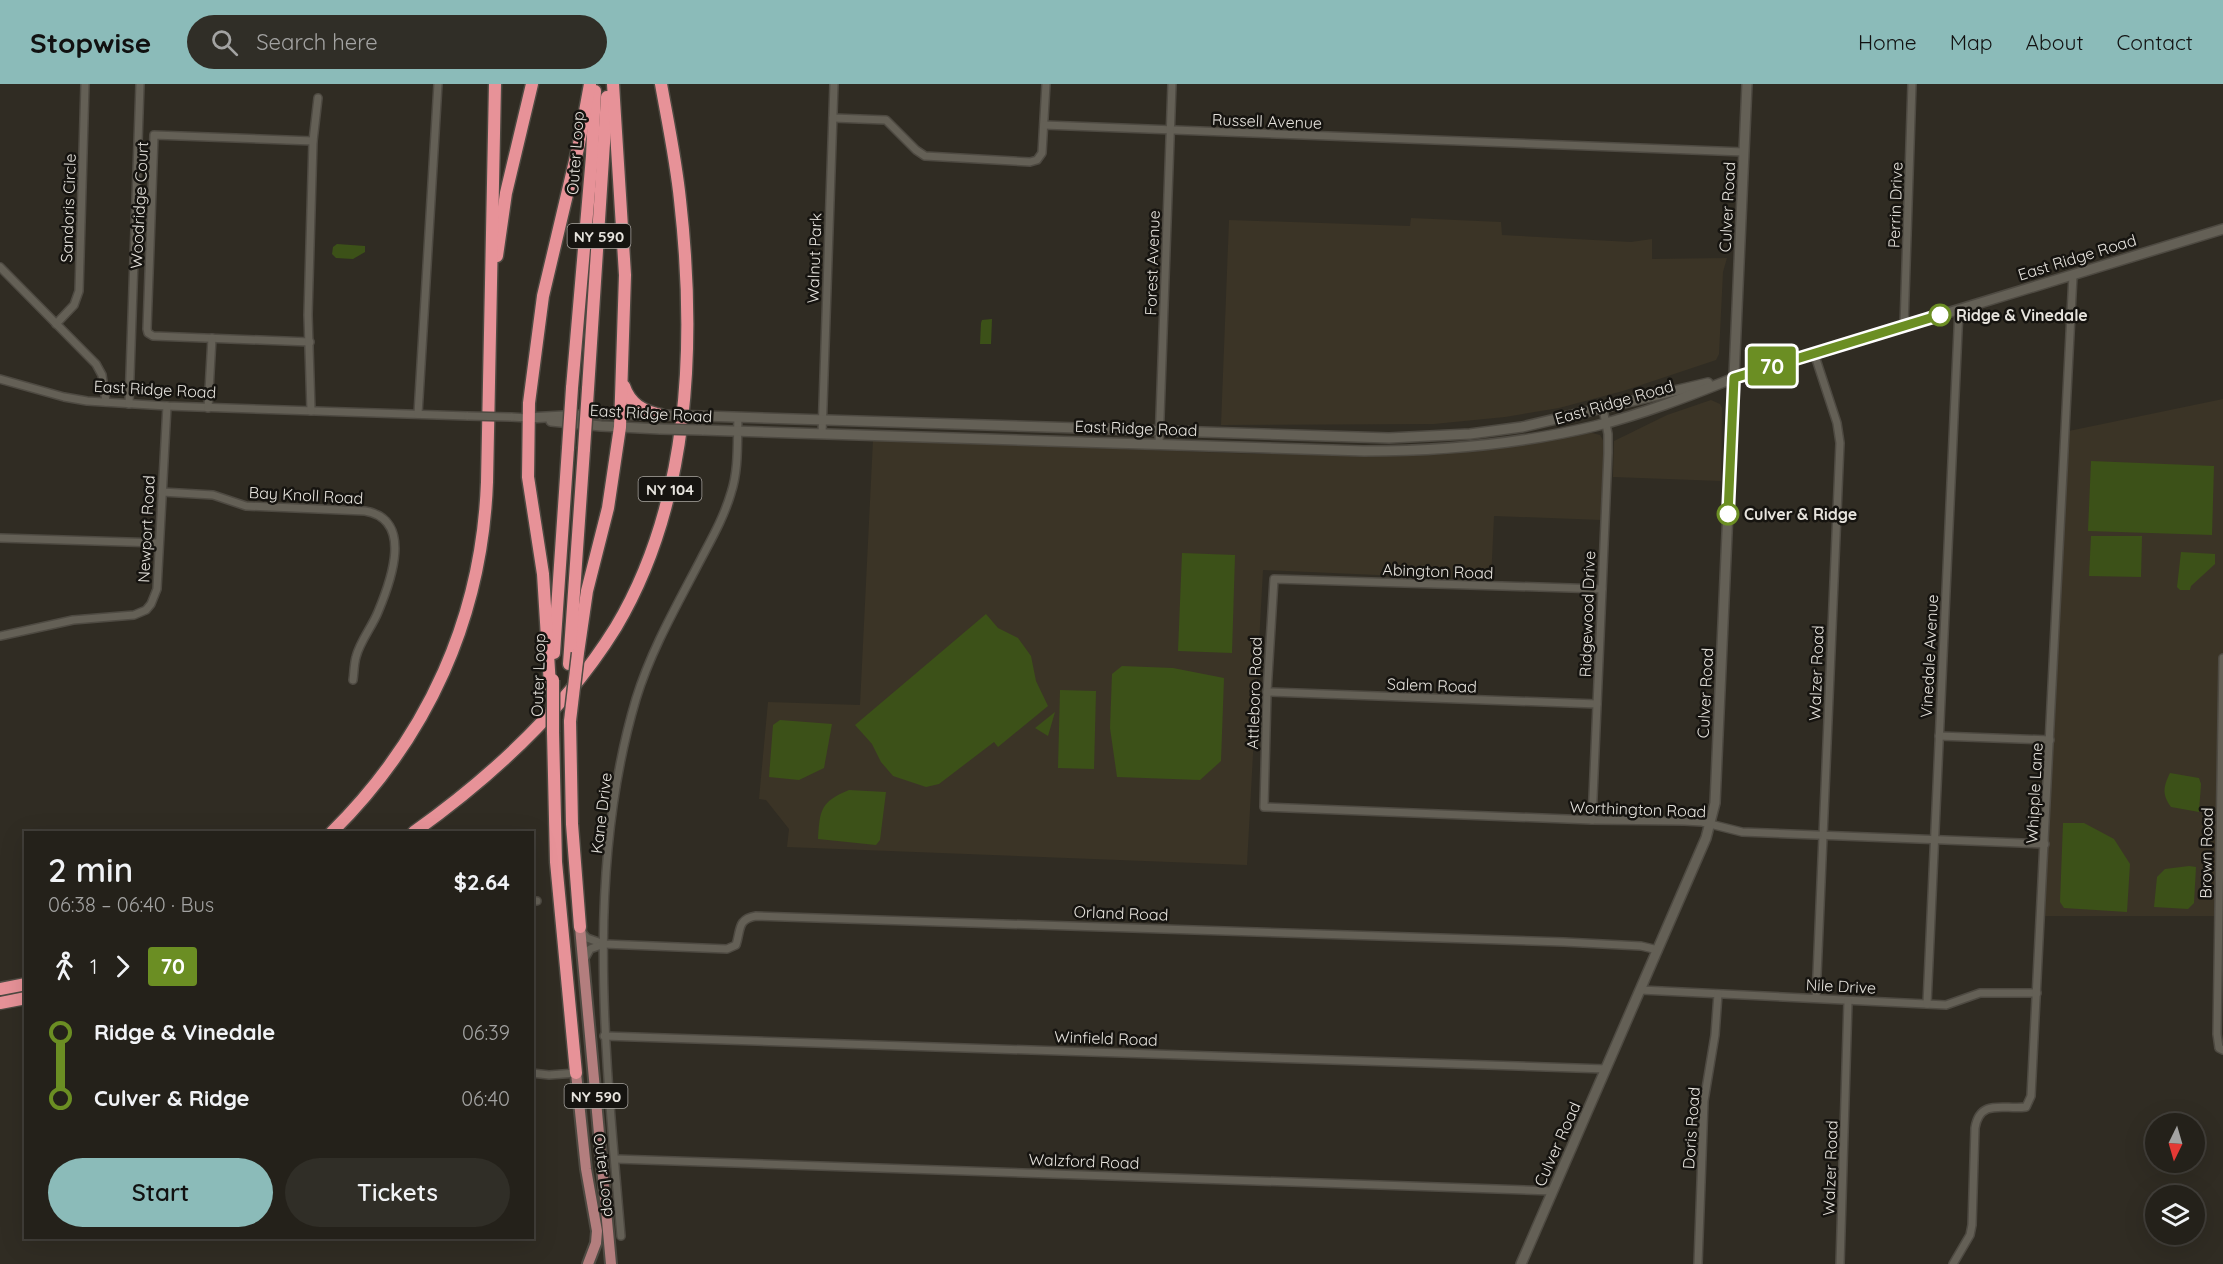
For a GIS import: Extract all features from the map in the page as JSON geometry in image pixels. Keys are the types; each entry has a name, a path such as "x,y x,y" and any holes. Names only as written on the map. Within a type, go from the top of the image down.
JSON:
{"highway":[{"path":"333,831 372,788 411,733 437,687 463,625 477,574 488,469 495,84"},
{"path":"489,336 504,203 532,84"},
{"path":"552,683 543,574 528,477 528,418 533,357 543,296 579,144 590,84"},
{"name":"Outer Loop","path":"576,1073 556,862 552,683 596,84"},
{"name":"Outer Loop","path":"580,927 572,832 569,664 608,84"},
{"path":"570,721 587,591 608,508 621,414 624,252 613,84"},
{"name":"NY 104","path":"415,831 454,802 503,759 578,681 616,626 651,554 670,491 681,424 687,305 679,192 661,84"},
{"path":"622,374 625,389 632,402 646,411 661,415"},
{"path":"0,989 24,984"},
{"path":"0,1003 24,998"}],"main road":[{"name":"Culver Road","path":"1521,1264 1711,824 1715,803 1747,84"},
{"name":"East Ridge Road","path":"528,418 620,428 1355,451 1430,450 1519,440 1606,423 1734,378 2223,229"},
{"name":"East Ridge Road","path":"528,418 621,414 1350,438 1428,437 1522,428 1734,378"},
{"name":"Outer Loop","path":"580,927 610,1264"},
{"name":"Outer Loop","path":"576,1073 586,1169 597,1231 596,1242 588,1264"},
{"path":"608,1236 619,1264"}],"street":[{"name":"Sandoris Circle","path":"56,324 75,305 79,291 85,84"},
{"path":"129,404 140,84"},
{"path":"418,414 438,84"},
{"name":"Walnut Park","path":"822,434 834,84"},
{"path":"833,117 886,120 925,156 1026,163 1040,157 1046,84"},
{"name":"Forest Avenue","path":"1159,444 1172,84"},
{"name":"Perrin Drive","path":"1904,326 1912,84"},
{"path":"311,411 308,315 313,141 318,98"},
{"name":"Russell Avenue","path":"1044,125 1744,152"},
{"name":"Woodridge Court","path":"310,342 153,336 148,333 147,328 154,135 313,141"},
{"path":"0,267 96,364 102,375 106,402"},
{"name":"Whipple Lane","path":"1953,1264 1970,1235 1972,1225 1975,1128 1978,1116 1985,1109 2026,1107 2030,1102 2073,275"},
{"name":"Vinedale Avenue","path":"1927,1004 1959,309"},
{"path":"208,408 212,338"},
{"name":"Walzer Road","path":"1814,353 1837,423 1840,442 1816,998"},
{"name":"East Ridge Road","path":"0,379 64,397 129,404 528,418"},
{"name":"Newport Road","path":"0,636 73,620 141,613 152,604 155,597 167,406"},
{"name":"Ridgewood Drive","path":"1592,820 1608,453 1603,409"},
{"name":"Kane Drive","path":"621,1236 604,1036 604,944 611,829 629,726 649,661 721,519 731,494 737,460 738,417"},
{"name":"Bay Knoll Road","path":"162,492 213,495 246,506 365,511 383,518 393,532 395,551 389,580 378,612 356,656 353,680"},
{"path":"0,538 159,543"},
{"name":"Abington Road","path":"1274,579 1602,590"},
{"name":"Attleboro Road","path":"1264,807 1266,692 1274,579"},
{"name":"Brown Road","path":"2221,1049 2217,1034 2221,916 2223,658"},
{"name":"Salem Road","path":"1266,692 1597,704"},
{"path":"1939,736 2050,740"},
{"name":"Worthington Road","path":"1264,807 1592,820 1684,821 1711,824 1742,832 2045,843"},
{"name":"Orland Road","path":"604,944 727,949 736,945 742,921 756,916 1529,941 1641,946 1658,950"},
{"path":"580,927 587,938 604,944"},
{"path":"583,963 588,951 604,944"},
{"name":"Nile Drive","path":"1641,990 1927,1004 1953,1004 1988,992 2037,993"},
{"name":"Doris Road","path":"1698,1264 1704,1101 1715,1035 1718,994"},
{"name":"Walzer Road","path":"1840,1264 1848,1001"},
{"name":"Winfield Road","path":"604,1036 1606,1069"},
{"path":"534,1073 549,1075 576,1073"},
{"name":"Walzford Road","path":"615,1159 1552,1191"}],"shaded area":[{"path":"1411,218 1501,222 1502,235 1631,242 1652,239 1652,259 1727,258 1723,272 1719,354 1716,360 1623,391 1559,408 1505,417 1434,424 1221,425 1229,220 1410,226"},
{"path":"2223,399 2223,708 2219,916 2041,916 2064,432"},
{"path":"1711,400 1720,404 1722,408 1721,481 1613,477 1614,441 1667,415"},
{"path":"1588,432 1600,435 1604,442 1602,520 1494,516 1491,580 1263,570 1247,865 787,847 789,829 766,800 759,799 768,702 860,705 873,440 1261,454 1407,455 1502,448"}],"green space":[{"path":"337,244 365,246 365,252 353,259 336,258 332,254 333,247"},
{"path":"992,319 991,344 980,344 982,320"},
{"path":"2091,461 2214,466 2212,535 2088,531"},
{"path":"2091,536 2142,536 2141,577 2089,576"},
{"path":"2181,552 2215,554 2215,564 2191,586 2190,590 2180,590 2177,587"},
{"path":"1182,553 1235,555 1232,653 1178,651"},
{"path":"986,614 998,628 1018,638 1031,656 1036,681 1048,706 998,747 994,742 939,784 926,787 893,776 881,762 872,744 855,725"},
{"path":"1122,666 1173,668 1224,678 1221,761 1200,780 1117,777 1110,728 1112,674"},
{"path":"1060,690 1096,691 1094,769 1058,768"},
{"path":"1055,712 1048,736 1035,728"},
{"path":"780,720 832,724 824,768 799,780 769,777 773,725"},
{"path":"2170,773 2199,778 2201,784 2199,812 2171,807 2164,791"},
{"path":"849,790 886,792 880,840 876,845 818,839 823,808 839,794"},
{"path":"2063,823 2084,823 2114,839 2130,864 2127,912 2064,908 2060,902"},
{"path":"2196,867 2194,903 2188,909 2154,907 2157,877 2165,869"}],"bus line":[{"name":"70","path":"1728,514 1734,378 1940,315"}],"place":[{"name":"Ridge & Vinedale","path":"1940,315"},
{"name":"Culver & Ridge","path":"1728,514"}]}
